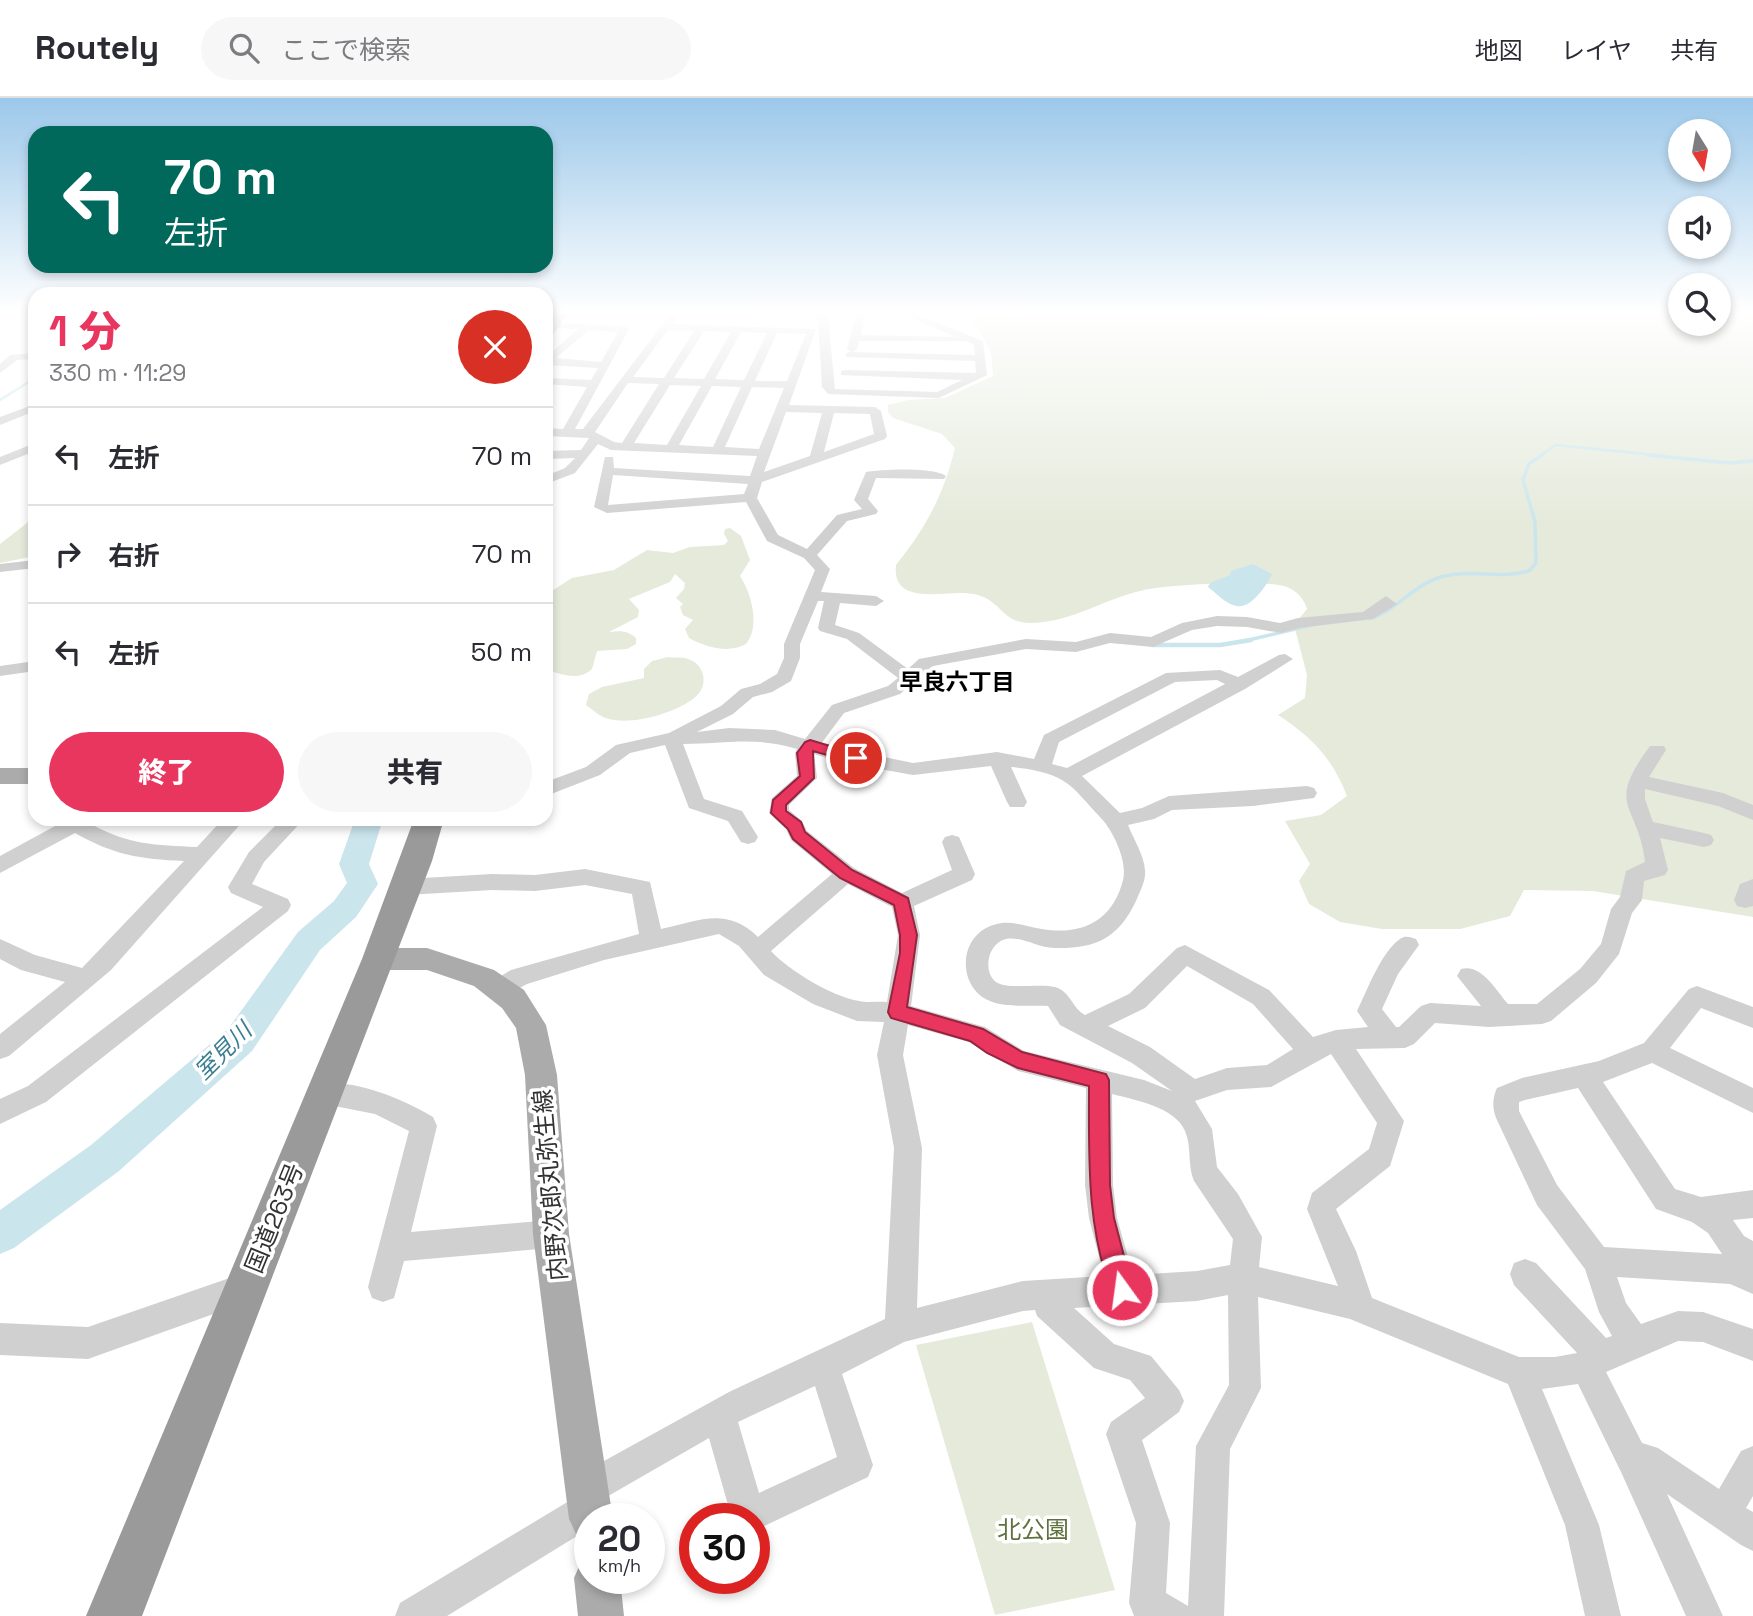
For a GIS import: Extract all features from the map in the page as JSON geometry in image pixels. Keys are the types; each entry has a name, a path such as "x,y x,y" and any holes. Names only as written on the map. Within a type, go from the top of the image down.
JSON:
{"highway":[{"name":"国道263号","path":"114,1616 379,959 428,826"}],"main road":[{"path":"0,776 28,776"},
{"name":"内野次郎丸弥生線","path":"379,959 427,959 464,969 501,988 523,1011 535,1039 541,1075 551,1234 589,1503"},
{"path":"599,1594 601,1616"}],"street":[{"path":"570,433 569,430 596,385"},
{"path":"623,385 606,441 607,471 601,507 607,509 750,498"},
{"path":"553,478 578,467 593,441 606,441 664,385"},
{"path":"671,449 705,385"},
{"path":"716,451 748,385"},
{"path":"672,738 727,710 747,693 766,688 785,677 792,657 792,644 823,569 809,555 772,538 750,498 764,453 792,385 785,385"},
{"path":"828,385 838,394 939,395 960,385"},
{"path":"838,394 841,385"},
{"path":"607,471 755,480 881,436 875,411 783,408"},
{"path":"0,421 28,410"},
{"path":"816,459 829,410"},
{"path":"553,432 671,449 764,453"},
{"path":"0,461 28,450"},
{"path":"553,455 585,454"},
{"path":"809,555 842,518 871,511 861,500 871,475 889,471 924,477 939,476"},
{"path":"0,568 28,565"},
{"path":"811,595 876,600"},
{"path":"834,598 826,628 853,636 908,677"},
{"path":"902,902 846,874 798,835 795,826 779,813 779,803 807,778 804,753 844,705 894,690 925,663 1026,643 1076,647 1110,638 1153,642 1188,626 1217,621 1247,622 1281,628 1367,616 1381,611 1389,604 1386,601"},
{"path":"1069,775 1285,660"},
{"path":"0,671 28,667"},
{"path":"1041,767 1051,738 1172,677 1220,675 1239,685"},
{"path":"553,786 593,771 623,749 672,738 709,738 729,734 775,736 840,756 914,769 997,758 1041,767 1069,775 1116,821 1134,866 1134,881 1110,924 1074,939 1045,939 1012,930 985,937 977,951 978,973 988,990 997,993 1052,996 1060,1001 1069,1018 1141,1055 1189,1100 1199,1129 1204,1172 1248,1237 1243,1278 1245,1388 1213,1446 1206,1616"},
{"path":"672,738 696,803 735,817 748,837"},
{"path":"501,988 519,977 651,939 727,926 755,949 772,968 821,997 857,1011 897,1012 976,1034 993,1047 1018,1059 1189,1100 1227,1079 1271,1076 1309,1050 1336,1041 1405,1037 1430,1013 1489,1017 1502,1014 1542,1014 1588,976 1611,948 1622,909 1630,900 1634,877 1639,872 1657,870 1655,849 1635,809 1637,781 1645,764 1657,750"},
{"path":"997,758 1017,802"},
{"path":"1637,781 1723,800 1753,813"},
{"path":"1116,821 1147,814 1169,803 1307,793"},
{"path":"0,865 73,826"},
{"path":"85,826 110,845 148,852 203,855"},
{"path":"0,1048 103,963 230,826"},
{"path":"0,1112 37,1094 280,905 239,887 256,857 287,826"},
{"path":"1646,828 1704,840"},
{"path":"902,902 964,874 952,842"},
{"path":"755,949 766,943 846,874"},
{"path":"406,887 492,882 535,883 585,877 642,888 651,939"},
{"path":"900,1328 906,1250 908,1148 890,1055 908,953 909,935 902,902"},
{"path":"1391,1039 1369,1011 1389,969 1408,945"},
{"path":"0,948 29,962 85,978"},
{"path":"1086,1026 1137,1001 1185,954 1261,997 1309,1050"},
{"path":"1469,976 1502,1014"},
{"path":"1635,1342 1614,1312 1597,1261 1547,1195 1506,1112 1506,1096 1522,1088 1585,1077 1653,1051 1697,996 1753,1018"},
{"path":"1336,1041 1391,1121 1380,1157 1322,1203 1321,1209 1341,1251 1361,1308"},
{"path":"1653,1051 1753,1101"},
{"path":"1585,1077 1667,1199 1701,1211 1717,1223 1734,1246 1753,1258"},
{"path":"1099,1080 1100,1196 1122,1290"},
{"path":"323,1094 337,1094 398,1109 424,1126 383,1287"},
{"path":"1701,1211 1753,1204"},
{"path":"392,1248 551,1234"},
{"path":"1597,1261 1731,1269 1753,1279"},
{"path":"1525,1274 1594,1362 1633,1460 1705,1616"},
{"path":"592,1503 719,1414 900,1328 1023,1296 1196,1286 1243,1278 1280,1285 1361,1308 1519,1373 1555,1373 1594,1362 1635,1342 1678,1326 1703,1327 1753,1345"},
{"path":"0,1339 88,1343 247,1287"},
{"path":"1046,1294 1048,1305 1105,1357 1140,1367 1168,1401 1123,1434 1153,1523 1147,1603 1174,1616"},
{"path":"719,1414 748,1516 856,1465 824,1366"},
{"path":"1519,1373 1582,1525 1603,1616"},
{"path":"1633,1460 1646,1460 1753,1533"},
{"path":"1724,1513 1753,1463"},
{"path":"413,1616 574,1514"}],"green space":[{"path":"974,385 1753,385 1753,917 1593,891 1524,890 1510,916 1460,929 1382,929 1340,922 1309,904 1299,881 1310,864 1285,821 1321,815 1347,796 1328,759 1311,740 1278,715 1305,698 1307,675 1294,625 1307,609 1302,599 1287,587 1259,583 1156,588 1130,594 1061,619 1032,623 1015,620 978,595 917,593 905,589 899,583 896,565 933,510 955,448 942,434 893,418 888,412 888,405 909,400 945,398"},
{"path":"28,521 28,557 0,563 0,544"},
{"path":"730,528 741,536 750,560 740,576 751,600 754,619 746,644 725,649 689,638 685,629 693,620 683,615 680,607 683,604 676,598 684,589 685,583 675,574 670,582 629,599 639,610 638,617 609,632 629,634 636,638 636,644 627,649 597,651 592,669 582,675 553,672 553,590 572,578 614,570 647,550 673,553 690,547 724,545 728,541 724,534 725,529"},
{"path":"668,657 685,658 698,665 701,670 702,688 693,699 664,714 629,721 606,718 586,705 589,694 602,687 644,678 644,669 652,661"},
{"name":"北公園","path":"1032,1322 1115,1590 995,1615 916,1345"}],"water":[{"path":"1253,564 1272,574 1262,590 1248,604 1233,605 1208,587 1210,583 1230,575 1231,571"}],"waterway":[{"path":"0,400 24,385"},
{"path":"1540,456 1556,445 1665,456"},
{"path":"1530,570 1536,563 1535,522 1523,480 1529,464 1542,455"},
{"path":"1648,455 1729,463 1753,461"},
{"path":"1370,619 1435,579 1460,574 1528,571"},
{"path":"1243,641 1308,626"},
{"path":"1243,641 1251,640"},
{"path":"1152,645 1220,645 1243,641"},
{"name":"室見川","path":"0,1234 105,1158 240,1040 309,941 345,909 363,884 354,864 367,826"}],"district":[{"name":"早良六丁目","path":"957,682"}],"route":[{"path":"856,758 840,756 810,745 804,753 807,778 779,803 779,813 795,826 798,835 846,874 902,902 909,935 897,1012 976,1034 993,1047 1018,1059 1099,1080 1099,1185 1103,1218 1122,1290"}]}
